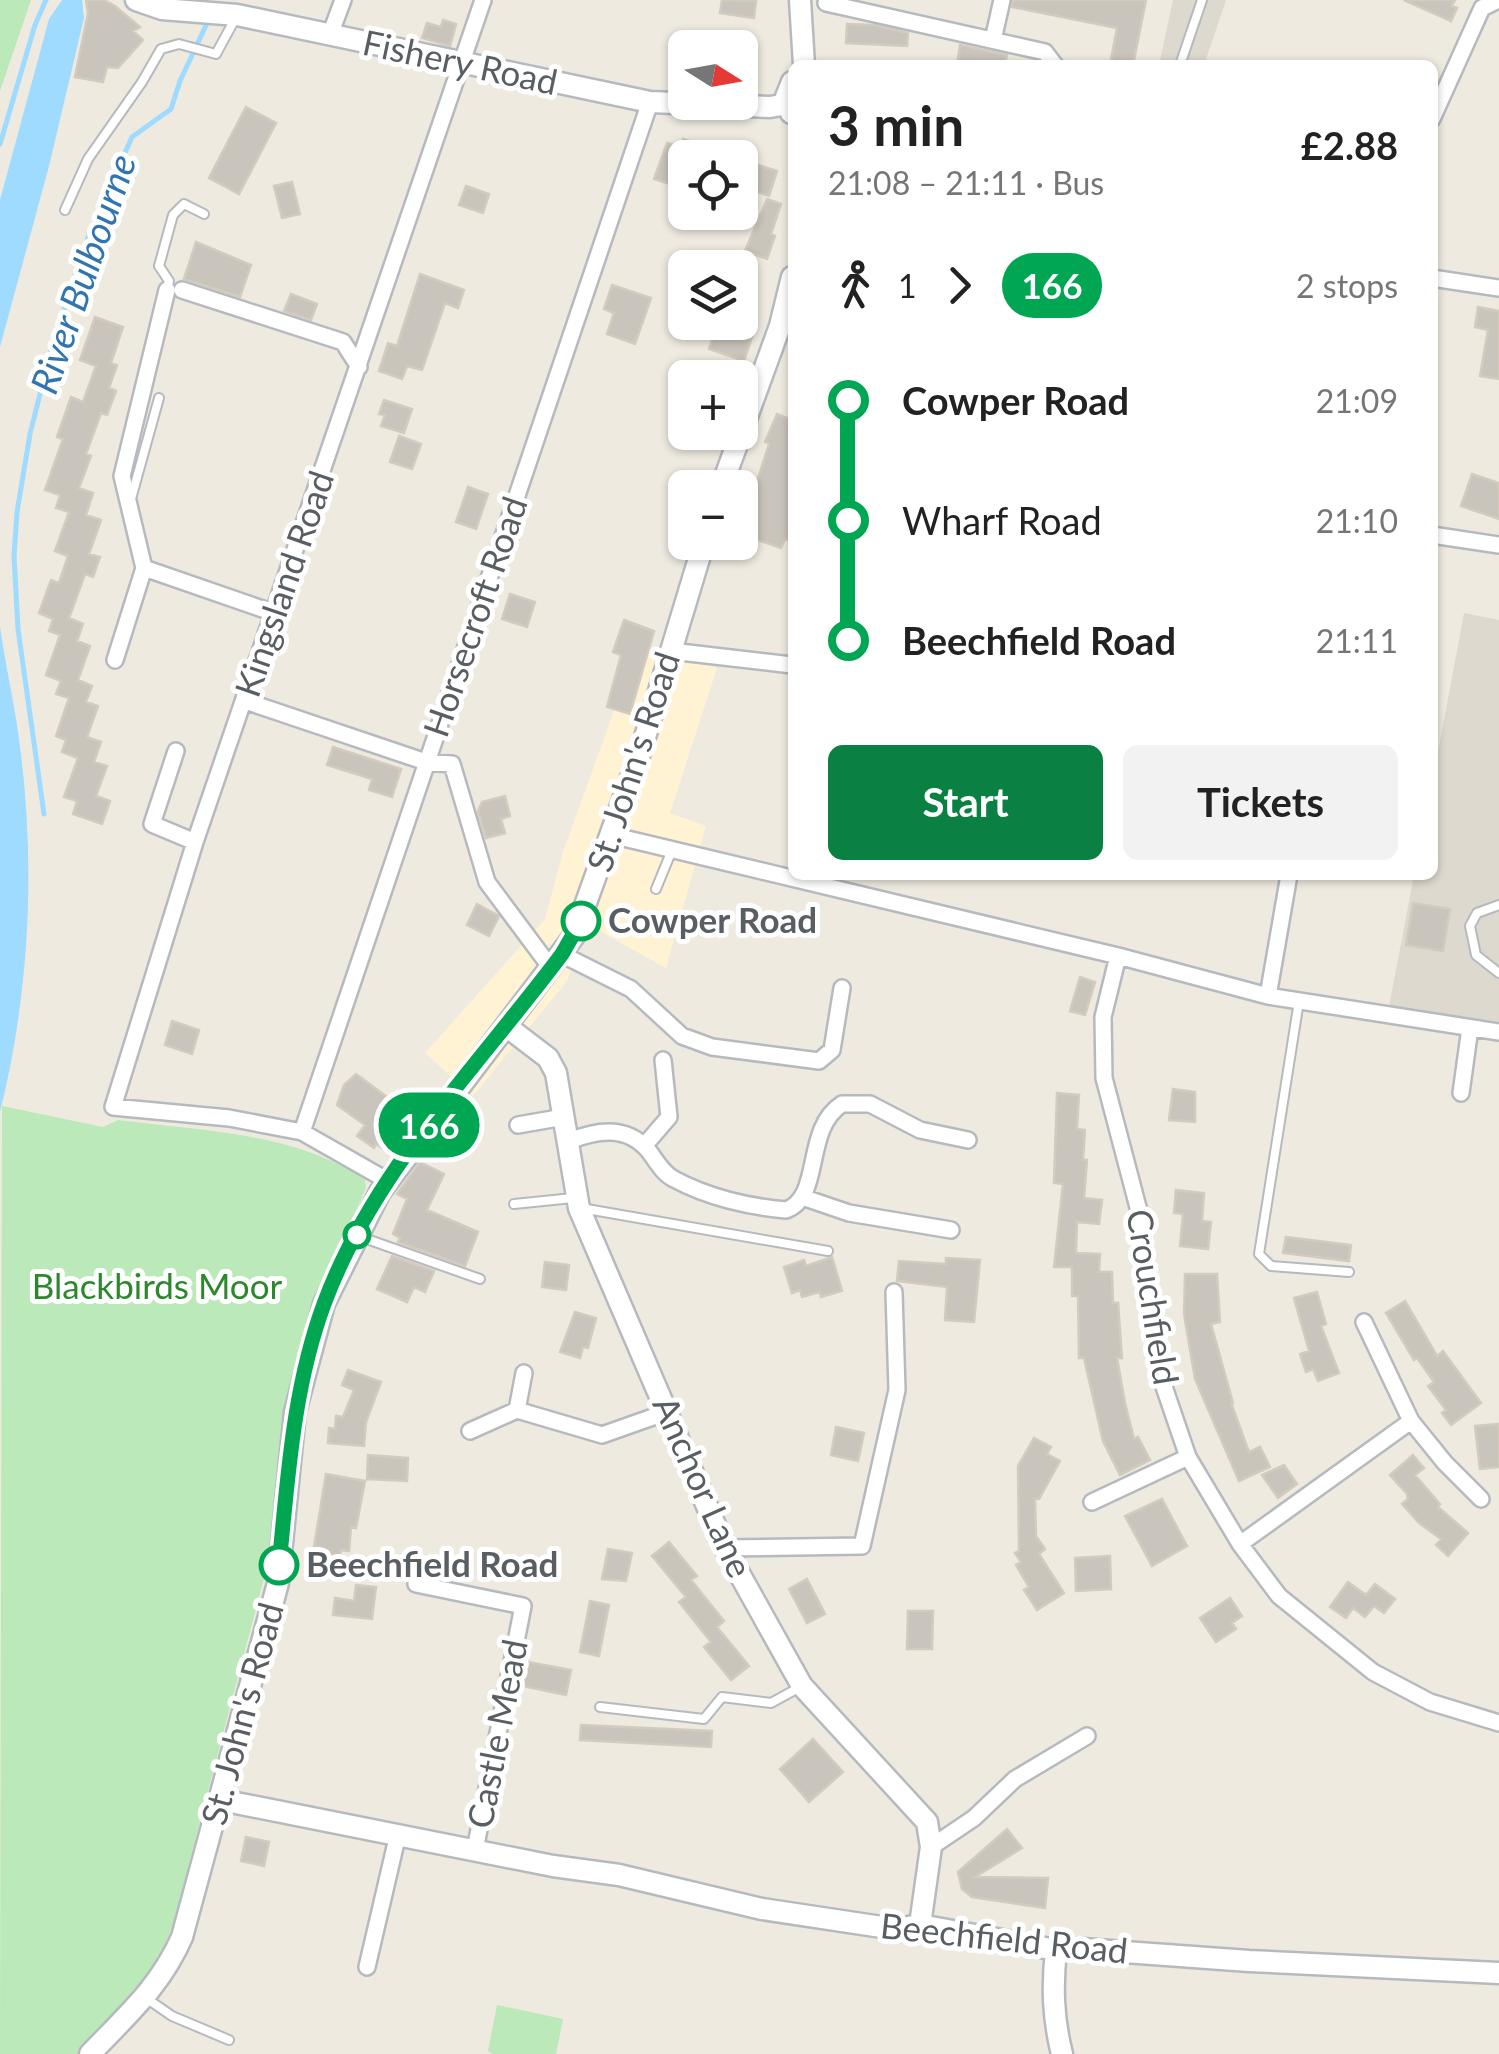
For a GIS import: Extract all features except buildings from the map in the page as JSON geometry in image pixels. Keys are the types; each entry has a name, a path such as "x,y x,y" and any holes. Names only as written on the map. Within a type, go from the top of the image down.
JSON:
{"street":[{"name":"Fishery Road","path":"136,0 162,8 237,15 650,102 788,110"},
{"path":"330,35 343,0"},
{"name":"Kingsland Road","path":"302,1132 228,1118 113,1107 196,842 483,0"},
{"path":"800,0 804,60"},
{"path":"993,40 1002,0"},
{"path":"1438,107 1482,8 1498,0"},
{"path":"826,3 1045,52 1051,60"},
{"name":"Horsecroft Road","path":"302,1132 650,102"},
{"path":"1438,279 1499,288"},
{"path":"115,660 144,568 122,476 174,290 343,342 358,367"},
{"path":"728,470 786,327"},
{"path":"1438,536 1499,545"},
{"name":"St. John's Road","path":"90,2054 146,1998 182,1937 278,1583 295,1412 324,1304 388,1181 556,961 584,915 699,560"},
{"path":"144,568 274,613"},
{"path":"671,651 788,665"},
{"path":"245,701 426,762 452,764 486,882 556,961 631,989 682,1036 712,1047 818,1061 832,1050 842,988"},
{"path":"176,751 152,824 196,842"},
{"path":"611,835 788,878"},
{"path":"798,880 1268,996 1499,1032"},
{"path":"1268,996 1287,880"},
{"name":"Crouchfield","path":"1118,956 1103,1017 1104,1078 1139,1211 1159,1372 1188,1457 1240,1544 1279,1596 1373,1672 1430,1702 1499,1723"},
{"name":"Anchor Lane","path":"506,1026 548,1058 556,1073 578,1203 725,1548 802,1686 927,1822 931,1847"},
{"path":"1460,1092 1470,1028"},
{"path":"644,1146 669,1117 662,1060"},
{"path":"569,1141 594,1132 625,1132 644,1146 668,1176 700,1192 786,1210 798,1206 804,1198 825,1120 842,1104 870,1104 920,1130 968,1140"},
{"path":"518,1125 564,1117"},
{"path":"302,1132 388,1181"},
{"path":"804,1198 849,1213 951,1230"},
{"path":"725,1548 862,1546 898,1390 894,1292"},
{"path":"1364,1322 1411,1422 1481,1498"},
{"path":"517,1410 524,1372"},
{"path":"470,1430 517,1410 602,1434 667,1412"},
{"path":"1240,1544 1411,1422"},
{"path":"1092,1502 1188,1457"},
{"name":"Castle Mead","path":"416,1584 523,1606 476,1850"},
{"path":"920,1925 931,1847 974,1818 1016,1779 1087,1736"},
{"name":"Beechfield Road","path":"220,1800 619,1876 762,1909 895,1929 920,1925 1056,1950 1083,1948 1249,1961 1499,1973"},
{"path":"367,1968 398,1834"},
{"path":"1056,1950 1054,2025 1062,2054"}],"lane":[{"path":"1182,60 1202,0"},
{"path":"65,210 88,159 161,49 179,44 216,54 237,15"},
{"path":"174,290 159,266 173,216 184,204 204,214"},
{"path":"129,508 159,398"},
{"path":"656,888 672,850"},
{"path":"1499,904 1477,913 1470,926 1476,954 1499,972"},
{"path":"1300,1001 1259,1254 1271,1266 1349,1272"},
{"path":"514,1204 578,1203 828,1251"},
{"path":"357,1236 480,1280"},
{"path":"600,1708 704,1719 722,1697 771,1704 802,1686"},
{"path":"146,1998 172,2016 229,2040"}],"shaded area":[{"path":"1173,0 1226,0 1206,60 1160,60"},
{"path":"1464,613 1499,620 1499,1023 1389,1007 1413,880 1438,880 1438,752"},
{"path":"637,647 717,668 670,813 706,826 666,968 587,924 567,981 473,1096 425,1053 545,919 563,852"}],"green space":[{"path":"0,0 31,0 0,91"},
{"name":"Blackbirds Moor","path":"2,1106 103,1127 118,1120 278,1143 338,1164 365,1180 366,1188 317,1300 284,1410 267,1567 173,1924 158,1962 77,2054 0,2054"},
{"path":"497,2005 563,2019 556,2054 488,2051"}],"water":[{"path":"62,0 82,0 84,18 0,347 0,200 49,19"},
{"path":"0,626 24,785 28,879 24,974 0,1112"}],"waterway":[{"path":"0,144 46,0"},
{"name":"River Bulbourne","path":"44,814 18,629 14,556 30,434 52,346 89,234 132,137 171,109 208,21"}],"bus line":[{"name":"166","path":"279,1565 295,1412 324,1304 380,1192 562,954 581,921"}],"place":[{"name":"Cowper Road","path":"581,921"},
{"name":"Beechfield Road","path":"279,1565"}]}
